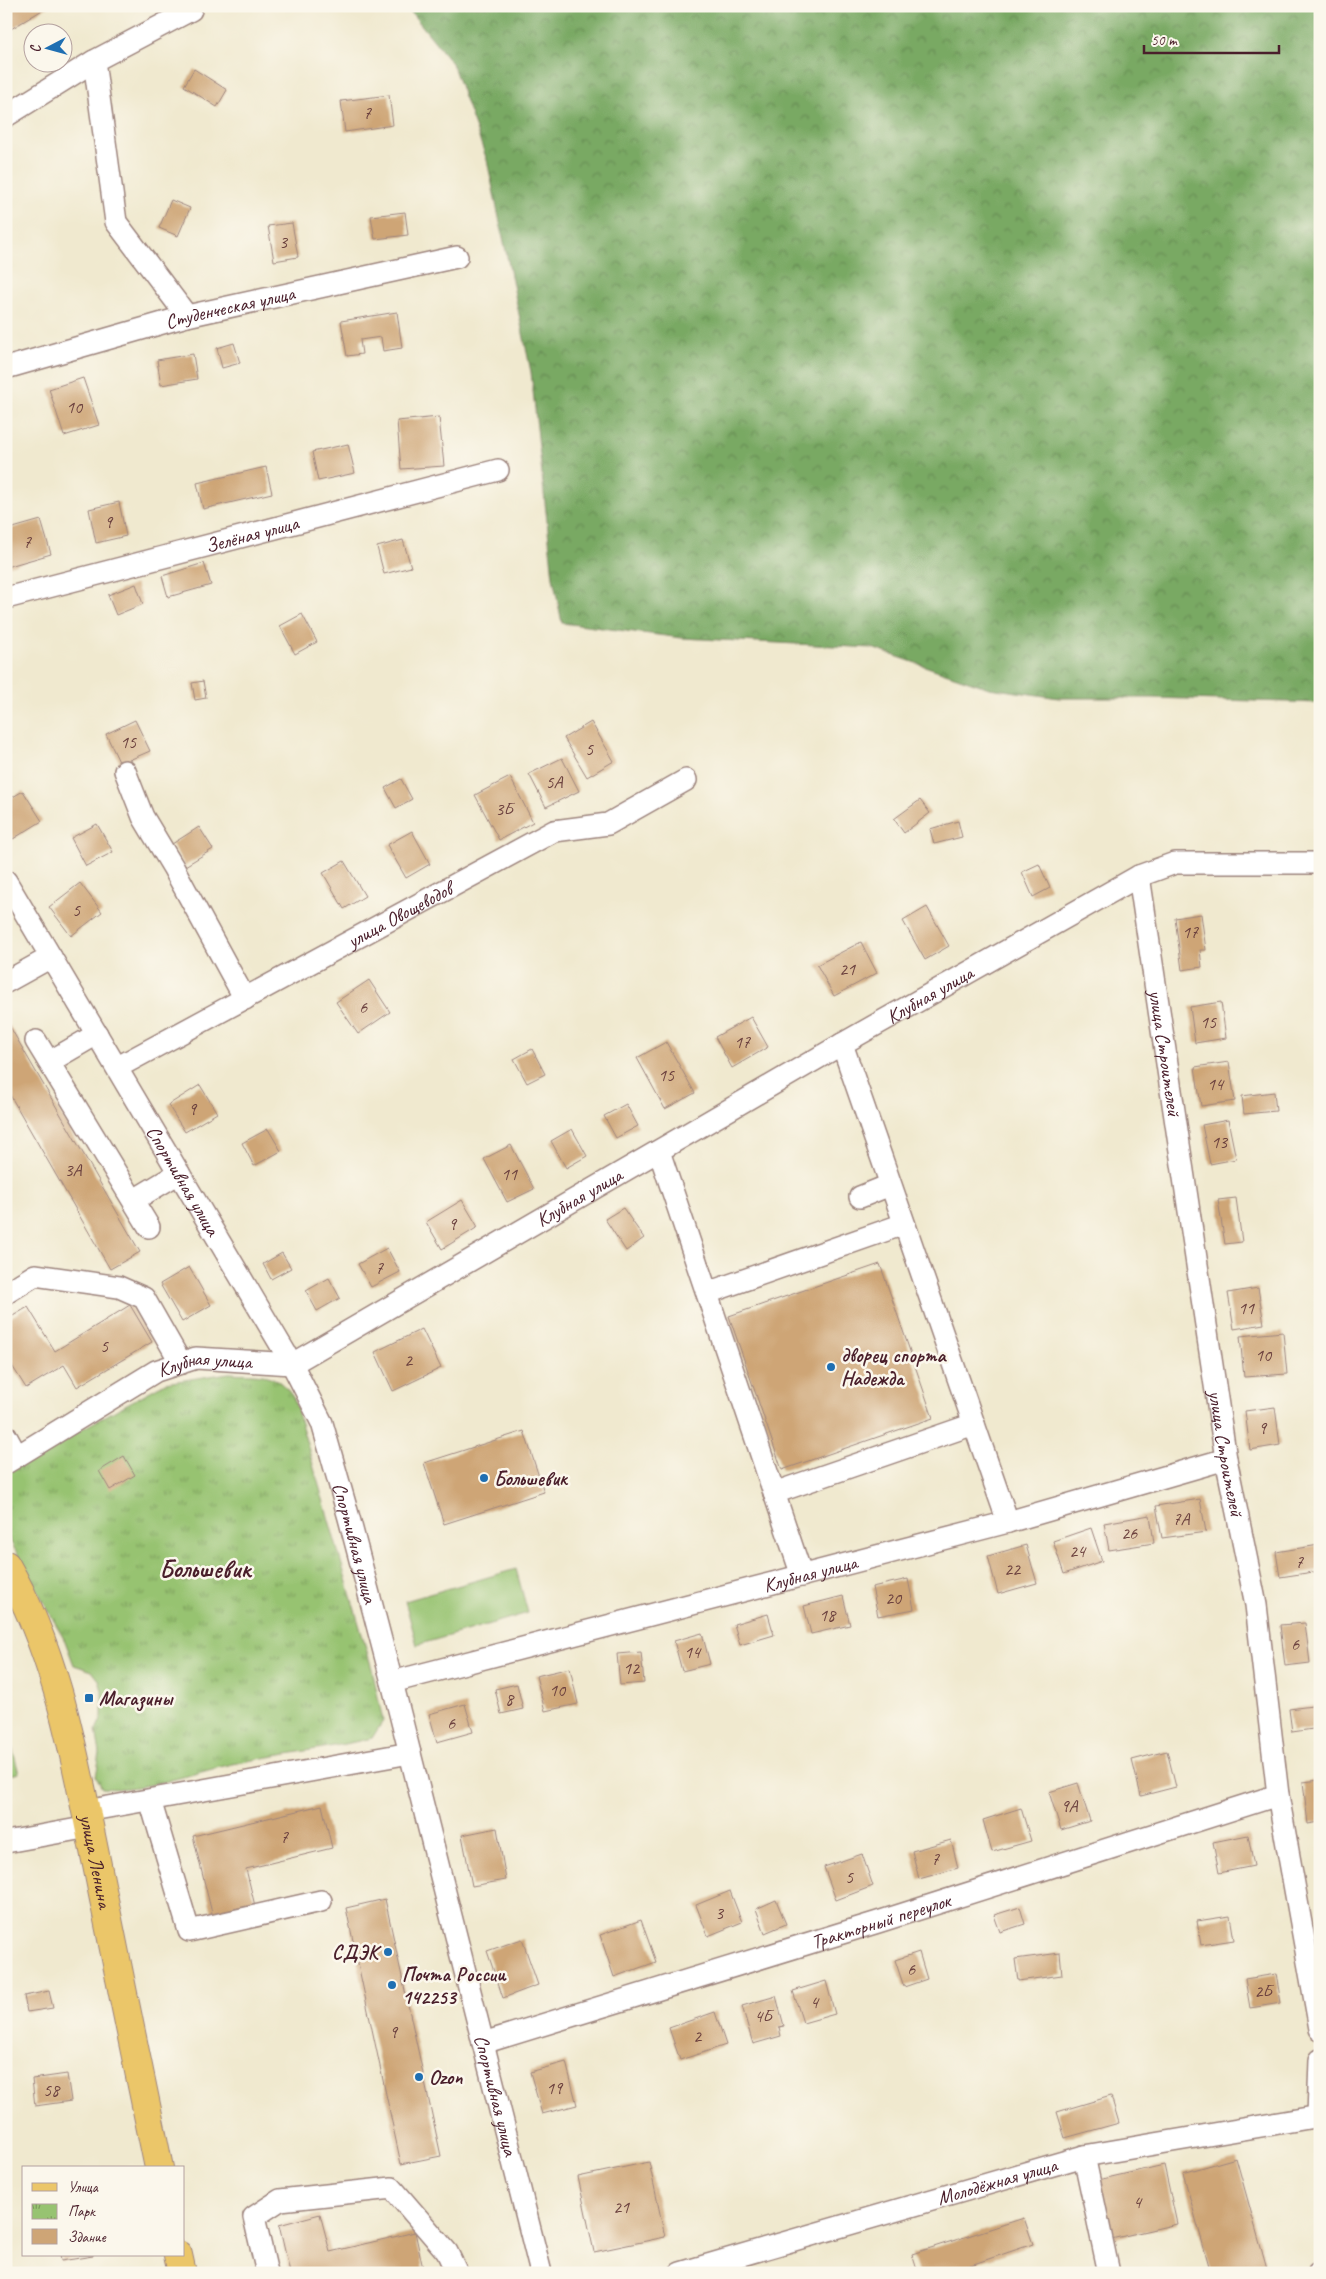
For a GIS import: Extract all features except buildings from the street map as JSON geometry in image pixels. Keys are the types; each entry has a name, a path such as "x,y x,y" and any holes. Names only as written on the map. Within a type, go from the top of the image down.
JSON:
{"main road":[{"name":"улица Ленина","path":"6,1565 18,1586 48,1657 75,1756 159,2166"},
{"path":"178,2256 182,2273"}],"street":[{"path":"6,116 94,61 191,10"},
{"path":"94,61 116,222 187,316"},
{"name":"Студенческая улица","path":"6,368 187,316 457,257"},
{"name":"Зелёная улица","path":"6,598 498,470"},
{"path":"125,770 143,817 173,867 245,1000"},
{"name":"улица Овощеводов","path":"118,1067 245,1000 554,831 608,824 686,780"},
{"name":"Клубная улица","path":"12,1460 156,1371 196,1358 292,1364 842,1044 1139,876 1175,863 1320,863"},
{"name":"улица Строителей","path":"1139,876 1226,1458 1256,1605 1278,1795 1320,2029"},
{"name":"Спортивная улица","path":"6,881 118,1067 292,1364 322,1423 392,1682 541,2273"},
{"path":"6,982 51,957"},
{"path":"49,1062 97,1034"},
{"path":"36,1041 150,1227"},
{"path":"842,1044 1008,1522"},
{"path":"659,1151 689,1213 706,1293 802,1576"},
{"path":"134,1200 179,1173"},
{"path":"860,1197 890,1185"},
{"path":"706,1293 904,1224"},
{"path":"6,1293 36,1275 119,1287 144,1298 181,1363"},
{"path":"774,1493 974,1424"},
{"path":"6,1436 12,1460"},
{"name":"Клубная улица","path":"392,1682 1008,1522 1226,1458"},
{"path":"6,1842 150,1800 410,1753"},
{"name":"Тракторный переулок","path":"483,2043 878,1922 1278,1795"},
{"path":"150,1800 189,1931 321,1901"},
{"path":"1319,2116 1320,2060"},
{"name":"Молодёжная улица","path":"680,2273 1084,2156 1319,2116"},
{"path":"1084,2156 1110,2273"},
{"path":"267,2273 254,2217 280,2200 392,2188 446,2252 456,2273"}],"green space":[{"path":"406,6 1320,6 1320,703 1153,698 1059,698 989,688 872,648 682,638 562,623 553,577 531,372 487,160 452,63"},
{"path":"229,1373 258,1374 274,1379 281,1383 294,1399 372,1669 383,1721 372,1738 233,1764 151,1785 117,1789 102,1788 96,1777 100,1753 96,1730 102,1717 102,1691 99,1680 92,1671 74,1665 65,1641 6,1533 6,1471 165,1383"},
{"path":"516,1569 528,1613 417,1645 405,1601"},
{"path":"6,1726 19,1773 6,1776"}],"place":[{"name":"дворец спорта Надежда","path":"831,1367"},
{"name":"Большевик","path":"484,1478"},
{"name":"Магазины","path":"89,1698"},
{"name":"СДЭК","path":"388,1952"},
{"name":"Почта России 142253","path":"392,1985"},
{"name":"Ozon","path":"419,2077"}],"district":[{"name":"Большевик","path":"205,1568"}]}
